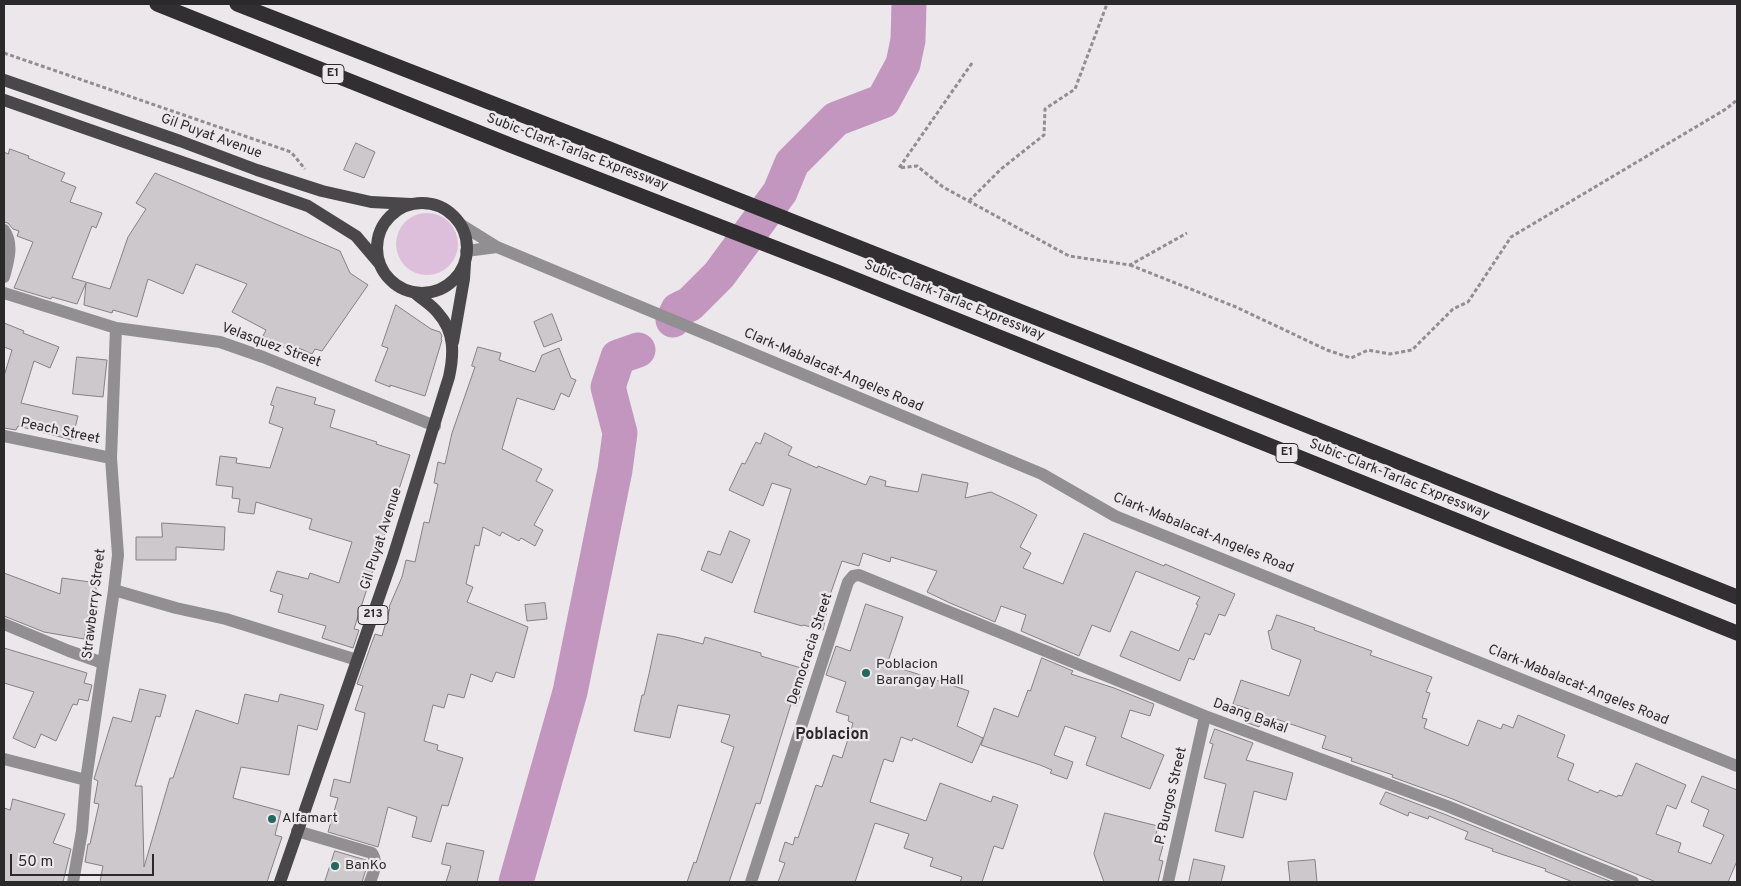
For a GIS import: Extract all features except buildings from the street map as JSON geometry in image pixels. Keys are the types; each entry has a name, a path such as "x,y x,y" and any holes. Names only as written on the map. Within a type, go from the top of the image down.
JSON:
{"highway":[{"name":"Subic-Clark-Tarlac Expressway","path":"157,4 510,145 837,272 1737,633"},
{"name":"Subic-Clark-Tarlac Expressway","path":"237,4 849,243 1737,597"}],"main road":[{"name":"Gil Puyat Avenue","path":"4,80 180,141 257,170 322,191 371,202 411,204"},
{"path":"4,100 308,206 356,236 379,263"},
{"path":"379,263 377,244 382,227 394,212 411,204 420,203 439,206 447,210 460,224"},
{"name":"213","path":"460,224 466,241 466,256"},
{"name":"Gil Puyat Avenue","path":"452,345 464,279 466,256"},
{"path":"414,292 432,291 449,283 456,277 466,256"},
{"name":"213","path":"379,263 389,279 396,285 414,292"},
{"name":"Gil Puyat Avenue","path":"280,882 393,557 449,378 452,364 451,334 438,312 414,292"}],"street":[{"name":"Clark-Mabalacat-Angeles Road","path":"460,224 497,247 1042,474 1116,516 1737,766"},
{"path":"4,230 10,243 4,277"},
{"name":"Clark-Mabalacat-Angeles Road","path":"466,256 497,247"},
{"name":"Velasquez Street","path":"4,293 116,328 220,342 263,357 435,426"},
{"name":"Strawberry Street","path":"74,882 82,831 86,780 118,555 111,458 116,328"},
{"name":"Peach Street","path":"4,436 111,458"},
{"name":"Daang Bakal","path":"860,575 1205,716 1447,806 1633,882"},
{"name":"Democracia Street","path":"751,882 848,582 853,576 860,575"},
{"path":"114,590 176,608 226,619 357,660"},
{"path":"4,624 69,651 103,662"},
{"name":"P. Burgos Street","path":"1168,882 1205,716"},
{"path":"4,759 86,780"},
{"path":"298,831 372,853 375,858 375,866 370,882"}],"path":[{"path":"969,201 1001,169 1044,135 1045,109 1075,89 1107,4"},
{"path":"4,53 291,152 322,191"},
{"path":"972,63 899,168 917,166 943,187 1069,256 1130,265 1236,307 1327,350 1351,358 1368,350 1390,354 1412,350 1453,309 1468,302 1511,237 1726,109 1737,100"},
{"path":"1130,265 1187,233"}],"shaded area":[{"path":"421,213 433,213 449,222 456,232 458,244 456,256 449,266 433,275 421,275 410,270 401,261 396,250 396,238 401,227 410,218"}],"waterway":[{"path":"673,320 678,310 690,304 719,275 780,192 792,163 836,119 883,101 903,64 908,40 909,4"},
{"path":"516,882 570,692 615,470 620,433 608,387 618,357 638,350"}],"place":[{"name":"Poblacion Barangay Hall","path":"866,673"},
{"name":"Alfamart","path":"272,819"},
{"name":"BanKo","path":"335,866"}],"district":[{"name":"Poblacion","path":"832,736"}]}
